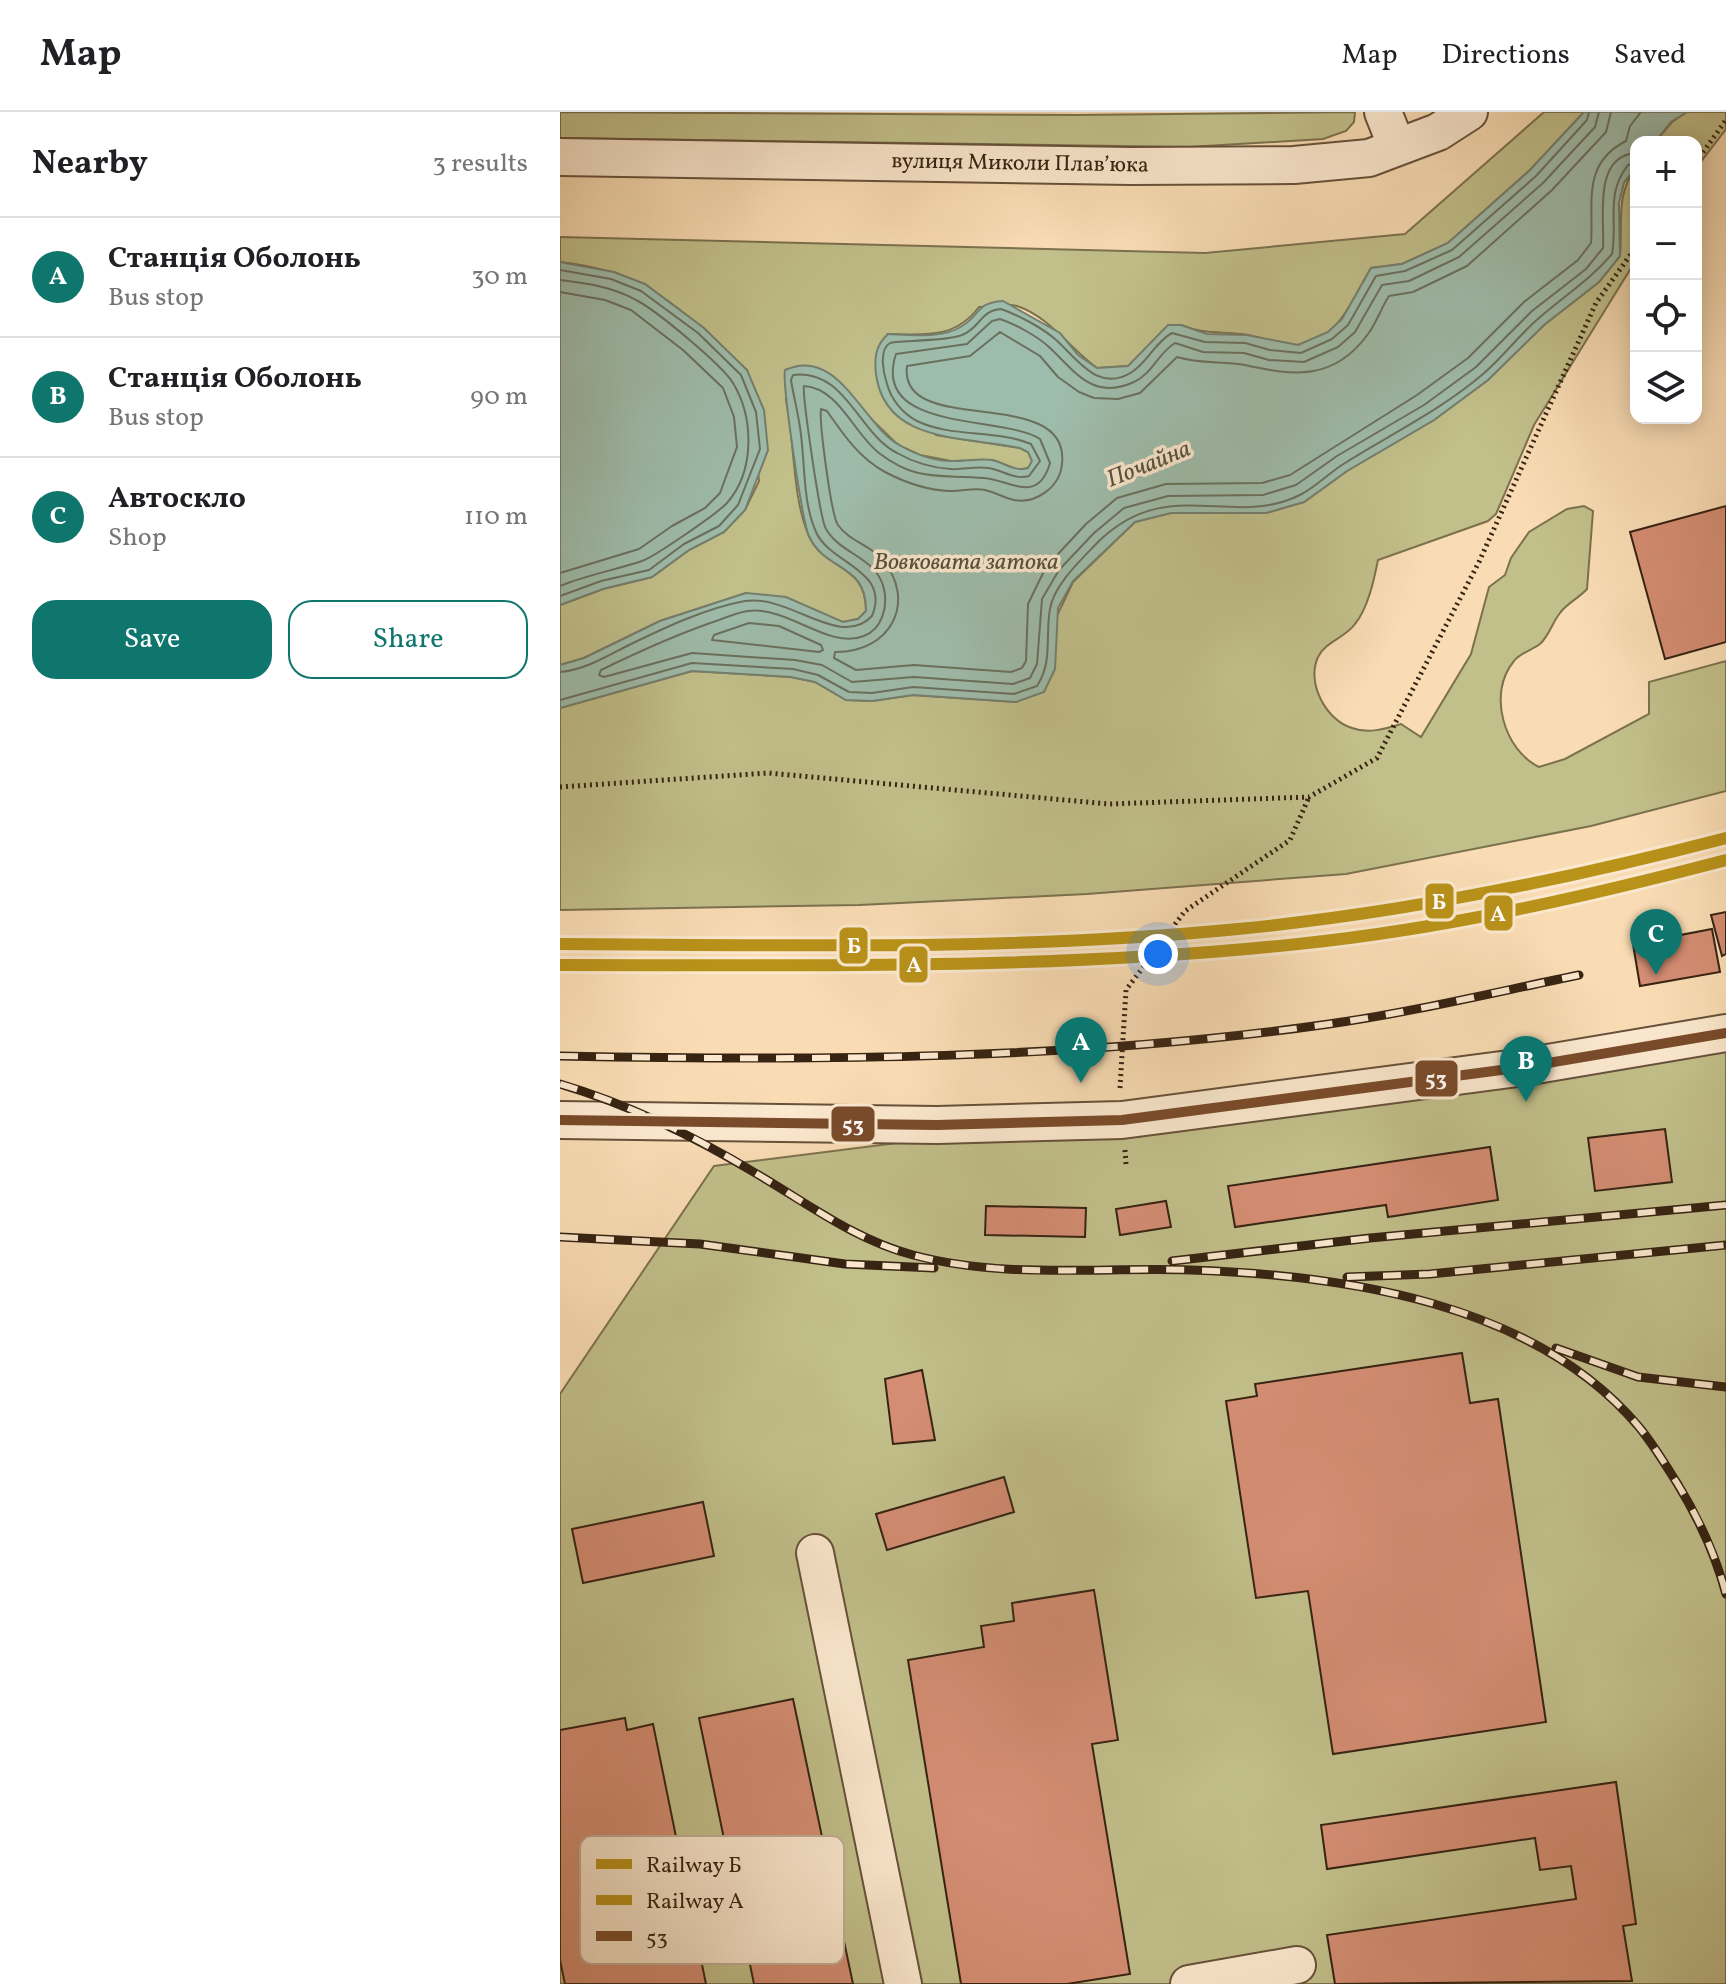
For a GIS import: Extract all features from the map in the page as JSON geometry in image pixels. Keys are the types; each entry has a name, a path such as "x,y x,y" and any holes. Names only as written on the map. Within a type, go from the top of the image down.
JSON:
{"street":[{"path":"1383,112 1397,147"},
{"name":"вулиця Миколи Плавʼюка","path":"560,157 1279,166 1369,158 1438,132 1469,112"},
{"path":"560,1120 937,1125 1122,1120 1524,1067 1726,1033"},
{"path":"815,1553 903,1984"},
{"path":"1189,1984 1297,1965"}],"path":[{"path":"1702,154 1726,120"},
{"path":"560,787 768,773 1109,804 1309,797 1377,758 1479,562 1596,303 1630,255"},
{"path":"1126,1164 1120,1083 1126,990 1185,911 1290,840 1309,797"}],"shaded area":[{"path":"560,112 1078,115 1355,112 1354,122 1346,131 1323,139 1189,147 560,138"},
{"path":"1544,112 1584,112 1530,170 1448,243 1402,264 1371,268 1343,317 1323,336 1311,342 1284,344 1181,325 1128,366 1097,368 1050,325 1029,311 1008,305 979,307 960,325 938,333 888,334 936,435 1020,448 1028,452 1033,461 1028,468 1019,470 993,460 951,461 920,455 898,445 865,413 786,400 800,505 809,536 816,548 852,575 859,584 866,611 858,619 843,622 746,593 660,621 584,658 560,665 560,605 603,589 652,577 689,550 724,532 745,510 759,481 747,370 664,298 619,275 560,262 560,237 1205,253 1405,234"},
{"path":"1687,112 1726,112 1726,129 1702,160 1702,136 1660,136 1672,122"},
{"path":"1629,178 1630,270 1534,425 1496,514 1488,521 1378,560 1364,610 1351,629 1321,652 1315,667 1315,678 1327,709 1343,724 1370,731 1401,724 1421,737 1471,654 1489,587 1505,575 1511,558 1529,532 1567,509 1584,506 1593,511 1587,589 1557,617 1543,641 1517,658 1506,674 1501,704 1509,734 1527,759 1539,767 1565,759 1649,714 1649,682 1726,661 1726,791 1591,826 1346,874 1087,894 859,905 560,910 560,708 692,671 791,677 815,682 846,700 872,701 913,695 1016,702 1073,582 1135,522 1171,513 1266,513 1304,502 1347,471 1434,420 1488,380 1544,325 1599,282 1620,256 1622,199"},
{"path":"1726,1039 1726,1984 560,1984 560,1394 714,1166"}],"water":[{"name":"Вовковата затока","path":"1584,112 1687,112 1671,122 1660,136 1630,136 1630,175 1624,183 1619,203 1620,256 1599,282 1544,325 1488,380 1434,420 1347,471 1304,502 1266,513 1171,513 1135,522 1073,581 1058,608 1055,669 1044,692 1016,702 913,695 872,701 846,700 815,682 791,677 692,671 560,708 560,665 584,658 660,621 746,593 786,597 843,622 858,619 866,611 860,584 816,548 809,536 793,452 785,370 804,365 821,369 849,392 887,436 914,452 941,460 987,459 1014,468 1028,468 1032,461 1028,452 1020,448 932,433 895,414 883,397 876,374 877,352 884,338 888,334 946,333 968,322 987,304 1003,301 1060,333 1078,355 1097,368 1128,366 1168,325 1181,325 1207,334 1247,335 1298,345 1328,332 1342,319 1371,268 1402,264 1448,243 1530,170"},
{"path":"560,262 614,272 645,284 704,328 747,370 764,410 768,450 745,510 724,532 689,550 652,577 603,589 560,605"}],"building":[{"path":"1726,506 1726,642 1665,659 1630,532"},
{"path":"1726,912 1726,954 1722,956 1711,915"},
{"path":"1712,929 1720,972 1640,986 1633,944"},
{"path":"1665,1129 1672,1182 1595,1191 1588,1138"},
{"path":"1490,1147 1498,1200 1388,1217 1386,1205 1235,1227 1228,1186"},
{"path":"1166,1201 1171,1227 1120,1235 1116,1209"},
{"path":"986,1206 1086,1208 1085,1237 985,1235"},
{"path":"1462,1353 1470,1403 1498,1399 1546,1722 1333,1754 1308,1591 1256,1598 1226,1401 1257,1396 1255,1384"},
{"path":"922,1370 935,1440 893,1444 885,1379"},
{"path":"1004,1477 1014,1512 887,1550 876,1514"},
{"path":"703,1502 714,1556 583,1583 572,1529"},
{"path":"1094,1590 1118,1740 1092,1744 1130,1974 1067,1984 961,1984 908,1660 984,1647 981,1626 1014,1621 1012,1603"},
{"path":"793,1699 822,1836 723,1836 699,1718"},
{"path":"625,1718 627,1730 653,1724 676,1836 580,1836 580,1964 702,1964 706,1984 565,1984 560,1960 560,1730"},
{"path":"1616,1782 1636,1924 1623,1926 1632,1981 1335,1984 1327,1935 1576,1899 1571,1866 1540,1870 1535,1838 1327,1869 1321,1825"},
{"path":"844,1941 853,1984 754,1984 750,1964 844,1964"}],"railway":[{"path":"560,1056 849,1058 1137,1045 1329,1024 1579,975"},
{"path":"560,1084 612,1102 686,1134 832,1220 871,1240 913,1255 1016,1270 1190,1270 1310,1279 1372,1289 1432,1304 1491,1324 1546,1350 1596,1385 1639,1427 1692,1510 1711,1550 1726,1594"},
{"path":"1172,1261 1370,1238 1726,1205"},
{"path":"560,1237 700,1244 845,1264 934,1268"},
{"path":"1347,1277 1430,1274 1726,1245"},
{"path":"1556,1348 1638,1377 1726,1387"}],"rail line":[{"name":"Б","path":"560,944 984,944 1238,929 1361,914 1484,893 1605,868 1726,838"},
{"name":"A","path":"560,965 1022,962 1298,944 1460,921 1620,887 1726,860"}],"transit line":[{"name":"53","path":"560,1120 937,1125 1122,1120 1524,1067 1726,1033"}],"place":[{"name":"Автоскло","path":"1656,975"},
{"name":"Станція Оболонь","path":"1081,1083"},
{"name":"Cтанція Оболонь","path":"1526,1102"}],"water label":[{"name":"Почайна","path":"1149,465"}]}
